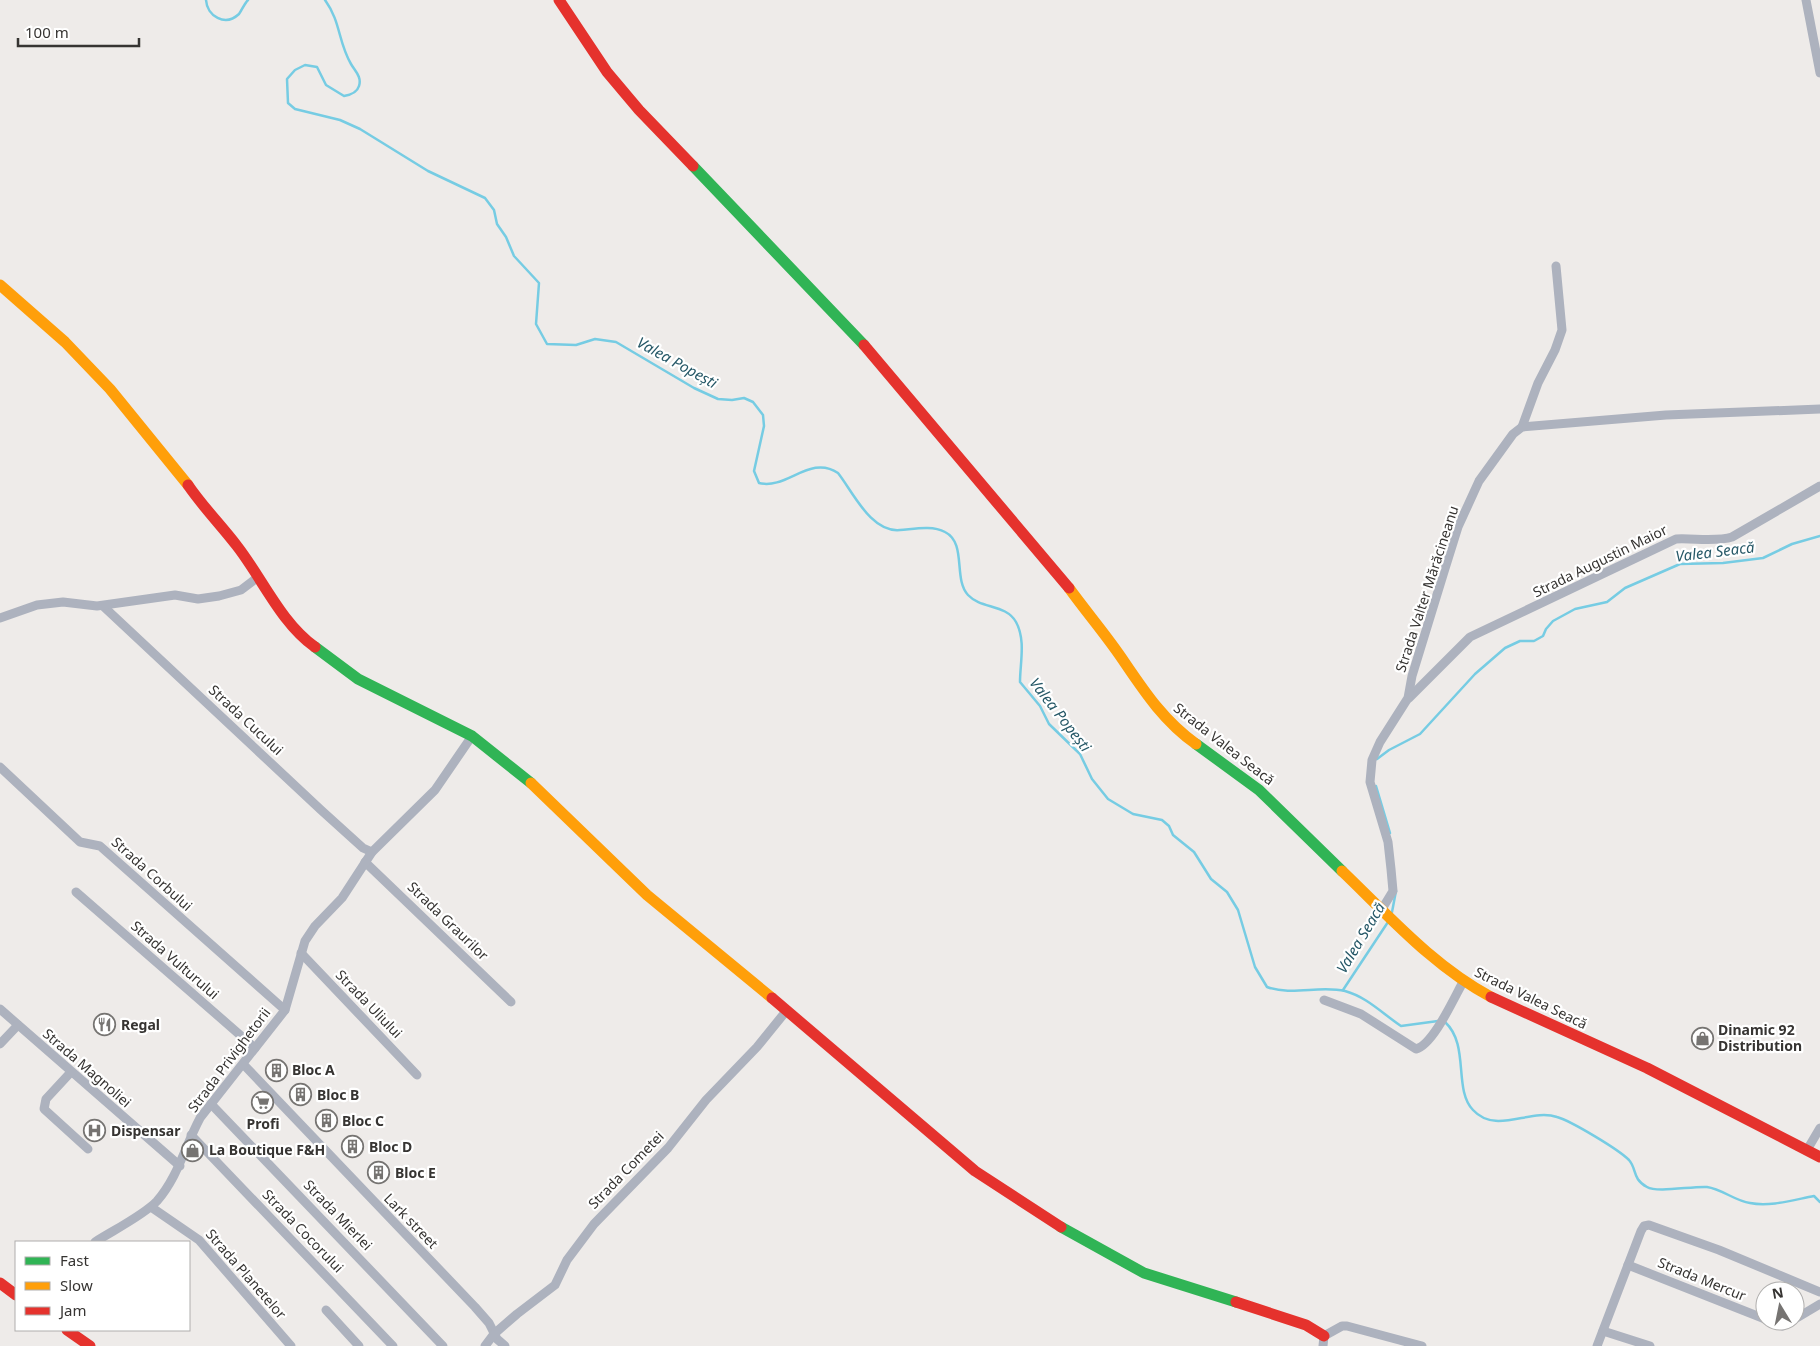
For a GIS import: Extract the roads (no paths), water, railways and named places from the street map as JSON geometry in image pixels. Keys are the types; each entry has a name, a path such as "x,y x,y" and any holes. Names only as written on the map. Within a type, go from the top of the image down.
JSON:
{"main road":[{"name":"Strada Valea Seacă","path":"558,0 596,57 635,106 863,343 1028,538 1104,635 1140,688 1170,723 1259,790 1438,963 1462,982 1501,1003 1647,1068 1820,1158"},
{"path":"0,285 64,342 110,389 179,474 207,512 237,546 286,618 310,644 358,679 472,736 517,770 647,895 787,1010 975,1171 1055,1223 1144,1273 1306,1325 1323,1341"},
{"path":"0,1283 15,1294"},
{"path":"68,1331 90,1346"}],"street":[{"path":"1806,0 1820,73"},
{"path":"1556,266 1562,330 1555,350 1538,383 1522,428 1666,415 1820,409"},
{"name":"Strada Valter Mărăcineanu","path":"1384,910 1393,891 1391,869 1388,842 1370,782 1369,772 1380,742 1408,698 1418,655 1458,528 1479,481 1513,434 1522,428"},
{"name":"Strada Augustin Maior","path":"1408,698 1470,637 1676,539 1705,538 1722,540 1732,537 1820,486"},
{"path":"0,618 30,607 48,604 70,602 104,606 175,595 198,599 219,596 240,590 258,577"},
{"name":"Strada Cucului","path":"104,606 328,816 363,848 372,852"},
{"name":"Strada Privighetorii","path":"97,1241 151,1206 161,1196 180,1166 191,1135 211,1104 244,1065 284,1010 301,953 310,934 326,913 342,898 372,852 435,790 472,736"},
{"name":"Strada Corbului","path":"0,766 80,842 100,846 284,1010"},
{"name":"Strada Graurilor","path":"365,862 511,1002"},
{"name":"Strada Vulturului","path":"76,892 255,1048"},
{"name":"Strada Uliului","path":"301,953 417,1075"},
{"path":"1324,1000 1361,1014 1412,1048 1423,1046 1444,1016 1462,982"},
{"name":"Strada Magnoliei","path":"0,1009 180,1166"},
{"name":"Strada Cometei","path":"485,1346 494,1334 555,1285 567,1260 594,1224 668,1148 706,1100 752,1053 787,1010"},
{"path":"0,1044 18,1025"},
{"name":"Lark street","path":"244,1065 475,1307 505,1346"},
{"path":"71,1072 46,1099 44,1109 88,1149"},
{"name":"Strada Mierlei","path":"211,1104 443,1346"},
{"path":"1807,1150 1820,1128"},
{"name":"Strada Cocorului","path":"191,1135 393,1346"},
{"name":"Strada Planetelor","path":"151,1206 187,1229 199,1240 291,1346"},
{"path":"1597,1346 1641,1231 1644,1226 1649,1224 1719,1250 1820,1292"},
{"name":"Strada Mercur","path":"1628,1265 1755,1315"},
{"path":"1805,1313 1820,1304"},
{"path":"326,1310 359,1346"},
{"path":"1323,1341 1347,1326 1422,1346"},
{"path":"1603,1331 1650,1346"}],"waterway":[{"name":"Valea Popești","path":"206,0 207,6 213,15 223,20 234,18 248,0"},
{"name":"Valea Popești","path":"325,0 334,16 347,56 359,77 359,86 355,92 344,96 326,85 317,67 305,65 295,70 287,79 288,103 295,109 340,120 360,129 428,171 485,198 494,210 497,224 506,237 514,256 539,283 536,324 547,344 576,345 595,339 616,342 694,388 718,399 732,400 744,398 753,402 763,415 764,426 754,471 759,483 779,482 808,470 828,468 838,473 864,510 880,525 900,530 929,528 940,530 952,537 958,553 961,580 968,595 980,603 1006,612 1016,622 1022,644 1020,682 1040,706 1049,724 1080,754 1092,779 1108,799 1133,814 1162,820 1169,826 1173,835 1194,852 1211,879 1227,892 1238,910 1255,967 1267,987 1286,991 1326,989 1345,991 1360,997 1401,1026 1438,1021"},
{"name":"Valea Seacă","path":"1377,759 1389,750 1420,734 1475,674 1505,648 1520,641 1534,641 1543,636 1553,621 1575,609 1607,602 1625,588 1680,564 1723,563 1763,558 1792,544 1820,536"},
{"name":"Valea Seacă","path":"1376,786 1390,833"},
{"name":"Valea Seacă","path":"1392,912 1396,891"},
{"name":"Valea Seacă","path":"1343,990 1388,922"},
{"name":"Valea Seacă","path":"1445,1022 1453,1032 1457,1042 1467,1101 1473,1110 1482,1117 1503,1121 1547,1115 1557,1117 1594,1136 1623,1155 1631,1163 1639,1181 1652,1189 1707,1187 1744,1202 1758,1204 1782,1203 1814,1196 1820,1202"}],"place":[{"name":"Regal","path":"105,1025"},
{"name":"Dinamic 92 Distribution","path":"1702,1038"},
{"name":"Bloc A","path":"276,1070"},
{"name":"Bloc B","path":"301,1095"},
{"name":"Profi","path":"263,1102"},
{"name":"Bloc C","path":"326,1121"},
{"name":"Dispensar","path":"95,1131"},
{"name":"Bloc D","path":"353,1147"},
{"name":"La Boutique F&H","path":"193,1150"},
{"name":"Bloc E","path":"379,1173"}]}
